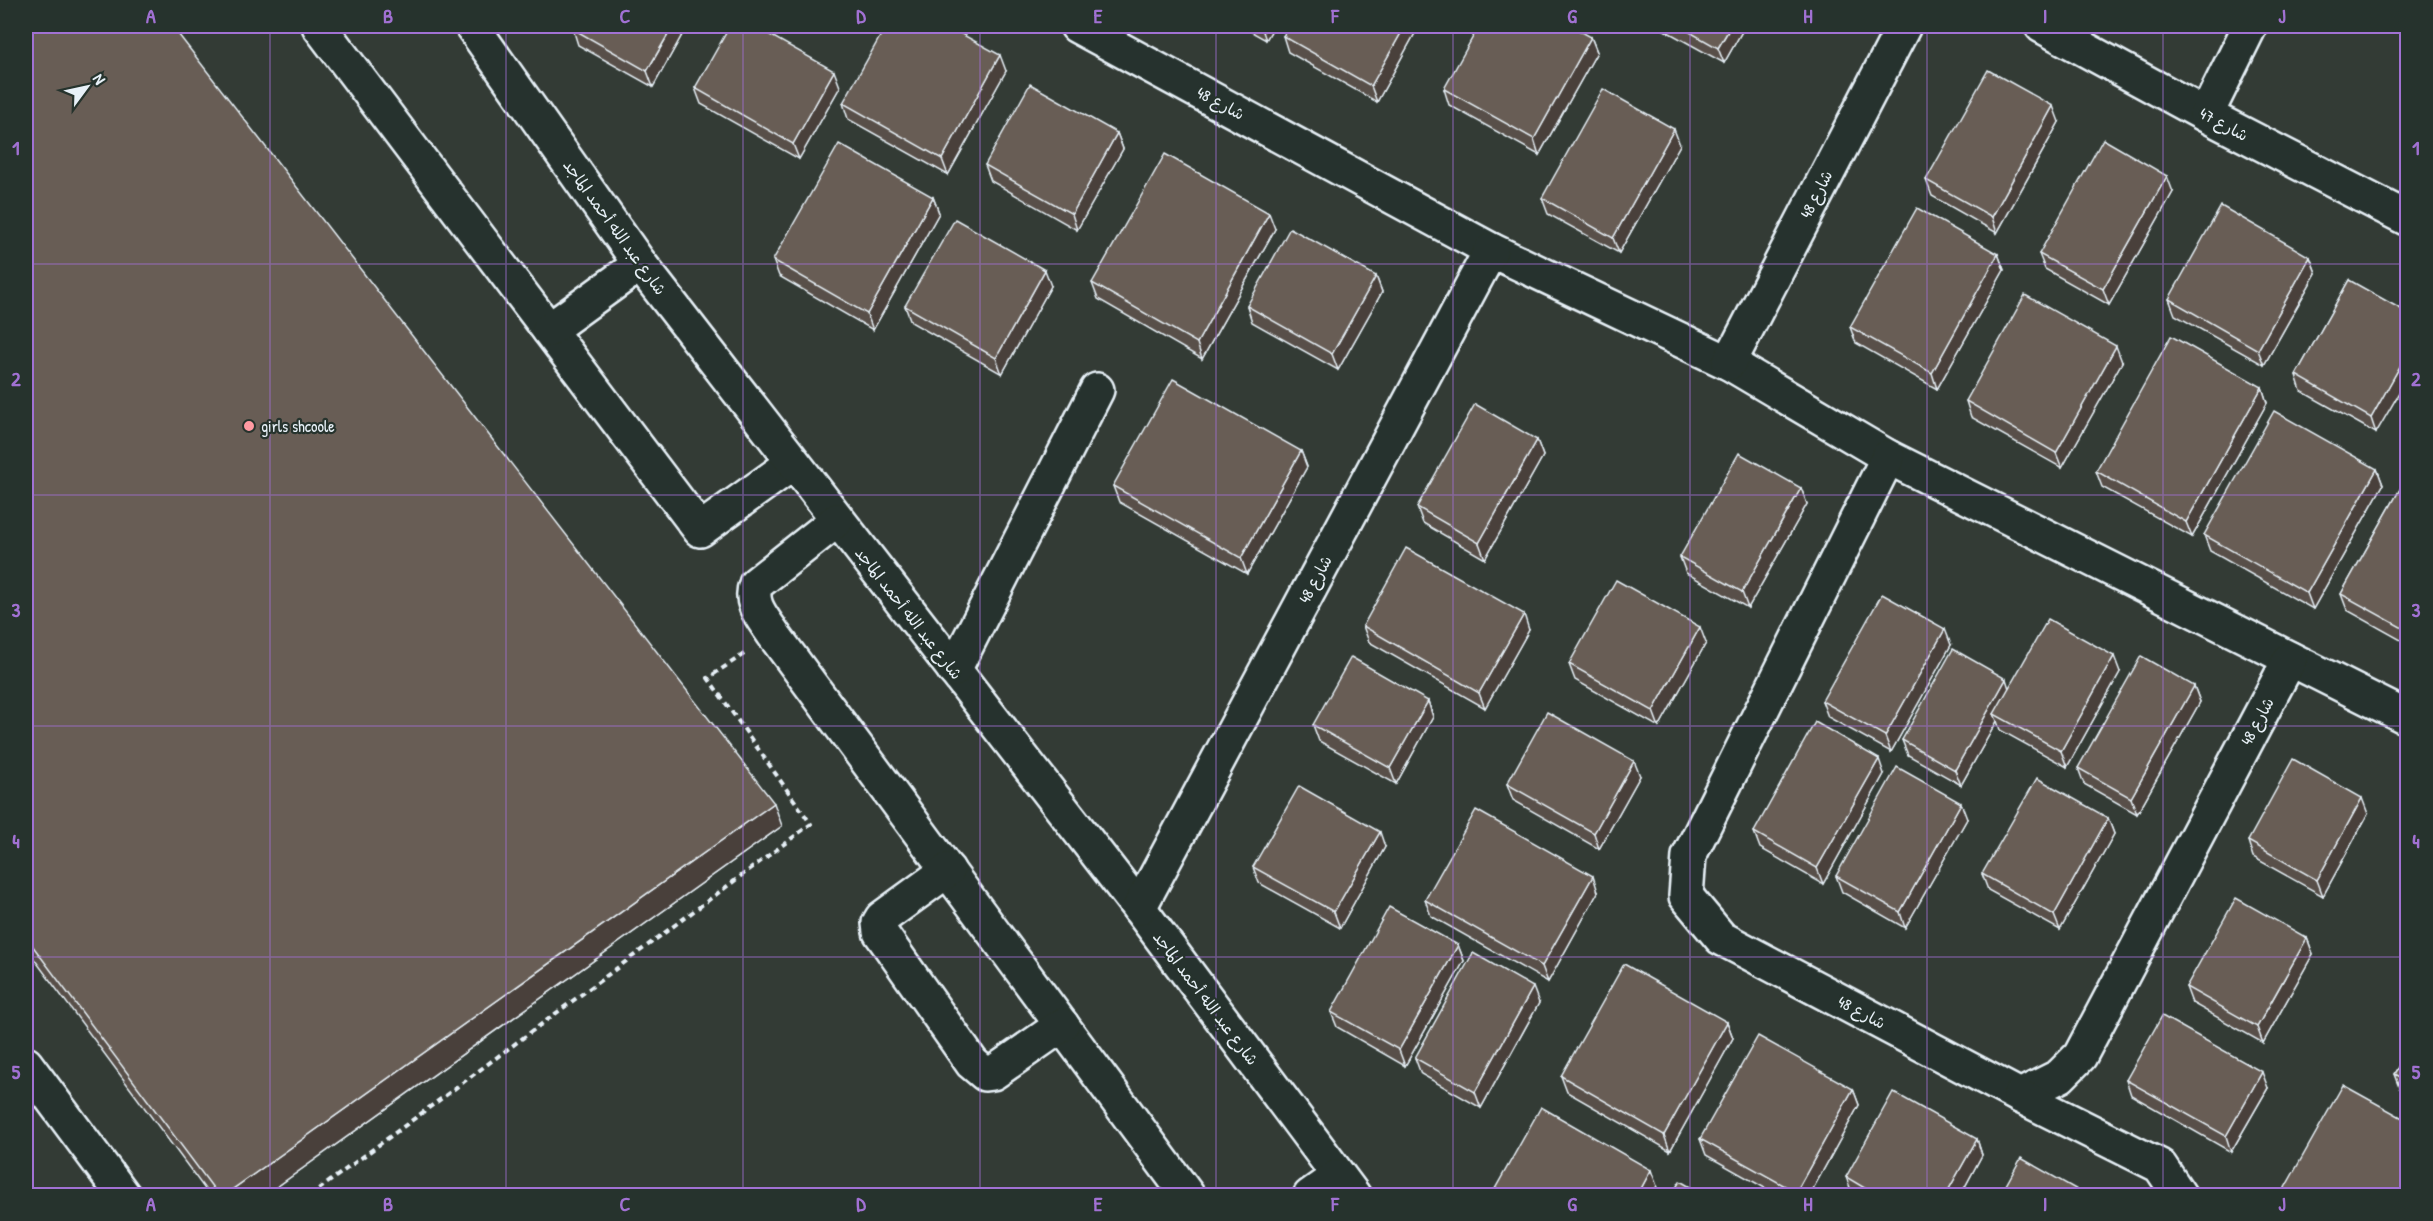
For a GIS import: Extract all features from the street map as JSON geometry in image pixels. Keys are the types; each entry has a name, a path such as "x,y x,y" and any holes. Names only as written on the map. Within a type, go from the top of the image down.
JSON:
{"street":[{"path":"319,26 700,530 793,463"},
{"name":"شارع 48","path":"1077,26 1491,250 1729,363 1888,457 2408,718"},
{"name":"شارع 48","path":"1729,363 1904,26"},
{"name":"شارع 47","path":"2042,26 2206,115 2408,219"},
{"path":"2206,115 2250,26"},
{"name":"شارع عبد الله أحمد الماجد","path":"483,31 640,264 1138,908 1346,1186"},
{"name":"شارع 48","path":"1138,908 1491,250"},
{"path":"549,330 640,264"},
{"path":"954,670 1097,390"},
{"name":"شارع 48","path":"1888,457 1689,856 1686,896 1722,938 2020,1096 2060,1076 2080,1056 2290,659"},
{"path":"837,520 756,584 753,593 755,604 774,635 1188,1196"},
{"path":"948,870 882,918 879,923 880,932 972,1063 985,1074 993,1073 1062,1024"},
{"path":"26,1064 124,1196"},
{"path":"2020,1096 2160,1166 2181,1196"},
{"path":"1310,1196 1346,1186"}],"path":[{"path":"310,1196 811,824 708,678 774,635"}],"building":[{"name":"girls shcoole","path":"26,26 172,26 774,803 223,1196 219,1196 26,937"},
{"path":"575,26 673,26 647,71 573,29"},
{"path":"730,26 754,26 834,71 793,144 695,88"},
{"path":"886,26 947,26 1000,55 942,159 843,103"},
{"path":"1289,26 1405,26 1371,86 1283,36"},
{"path":"1479,26 1571,26 1591,37 1534,139 1444,89"},
{"path":"1679,26 1731,26 1718,48"},
{"path":"1988,70 2053,106 1992,217 1926,180"},
{"path":"1030,84 1117,133 1072,214 985,165"},
{"path":"1603,89 1674,129 1613,238 1542,198"},
{"path":"2103,139 2167,176 2103,289 2039,254"},
{"path":"839,144 933,197 867,314 773,260"},
{"path":"1165,154 1269,213 1197,343 1092,283"},
{"path":"2221,206 2310,257 2258,350 2169,299"},
{"path":"1917,208 1998,254 1932,373 1850,327"},
{"path":"955,219 1045,270 996,358 905,306"},
{"path":"1290,228 1376,276 1332,354 1247,306"},
{"path":"2349,280 2408,313 2408,352 2371,418 2296,375"},
{"path":"2025,295 2116,346 2056,453 1966,401"},
{"path":"2171,336 2262,387 2186,522 2096,471"},
{"path":"1173,379 1301,451 1241,558 1113,486"},
{"path":"1475,404 1537,440 1479,543 1417,507"},
{"path":"2274,411 2377,469 2307,593 2204,535"},
{"path":"1739,453 1801,488 1742,592 1680,557"},
{"path":"2408,475 2408,631 2341,594"},
{"path":"1406,548 1524,614 1479,693 1363,626"},
{"path":"1616,580 1700,627 1653,711 1569,664"},
{"path":"1882,594 1945,629 1885,736 1822,701"},
{"path":"2048,619 2114,656 2061,751 1994,714"},
{"path":"1953,649 2006,679 1955,770 1902,740"},
{"path":"2141,656 2194,686 2131,798 2078,768"},
{"path":"1351,657 1428,701 1390,768 1313,725"},
{"path":"1547,712 1634,761 1594,833 1507,784"},
{"path":"1815,722 1879,759 1817,868 1754,832"},
{"path":"2293,759 2362,798 2317,880 2248,841"},
{"path":"1897,767 1961,803 1900,912 1836,876"},
{"path":"2037,778 2108,818 2054,915 1982,874"},
{"path":"1299,786 1380,832 1334,912 1253,867"},
{"path":"1476,810 1593,876 1542,966 1425,900"},
{"path":"2236,898 2307,938 2257,1027 2186,987"},
{"path":"1389,907 1458,945 1399,1050 1331,1012"},
{"path":"1473,953 1533,987 1475,1092 1415,1058"},
{"path":"1624,964 1727,1022 1664,1135 1561,1076"},
{"path":"2162,1016 2262,1072 2226,1136 2126,1080"},
{"path":"1758,1036 1853,1089 1796,1192 1700,1139"},
{"path":"2408,1050 2408,1082 2394,1074"},
{"path":"2343,1085 2408,1121 2408,1196 2287,1196 2282,1193"},
{"path":"1893,1092 1977,1139 1945,1196 1878,1196 1846,1177"},
{"path":"1541,1107 1651,1170 1637,1196 1491,1196"},
{"path":"2021,1158 2088,1196 2000,1196"},
{"path":"1680,1181 1706,1196 1671,1196"}],"place":[{"name":"girls shcoole","path":"249,426"}]}
